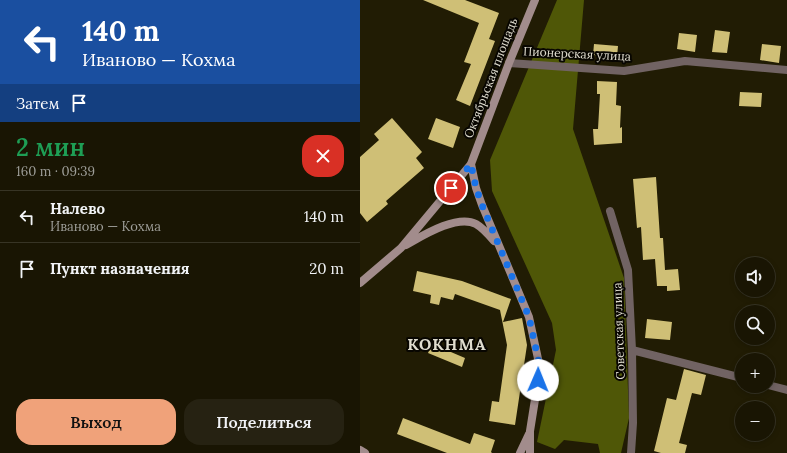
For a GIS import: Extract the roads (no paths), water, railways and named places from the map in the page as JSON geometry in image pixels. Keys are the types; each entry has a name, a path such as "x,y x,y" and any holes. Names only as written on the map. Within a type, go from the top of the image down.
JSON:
{"main road":[{"name":"Октябрьская площадь","path":"471,164 509,63 535,0"},
{"path":"360,283 401,248 471,164"},
{"path":"471,164 476,188 499,248 529,317 540,368 530,431 530,453"},
{"path":"401,248 447,224 462,222 475,223 488,234 499,248"},
{"path":"520,453 530,431"},
{"path":"360,450 366,453"}],"street":[{"name":"Пионерская улица","path":"509,63 624,71 685,61 787,70"},
{"name":"Советская улица","path":"610,211 628,270 632,350 633,424 631,453"},
{"path":"632,350 735,376"},
{"path":"775,387 787,390"}],"district":[{"name":"KOKHMA","path":"447,344"}]}
